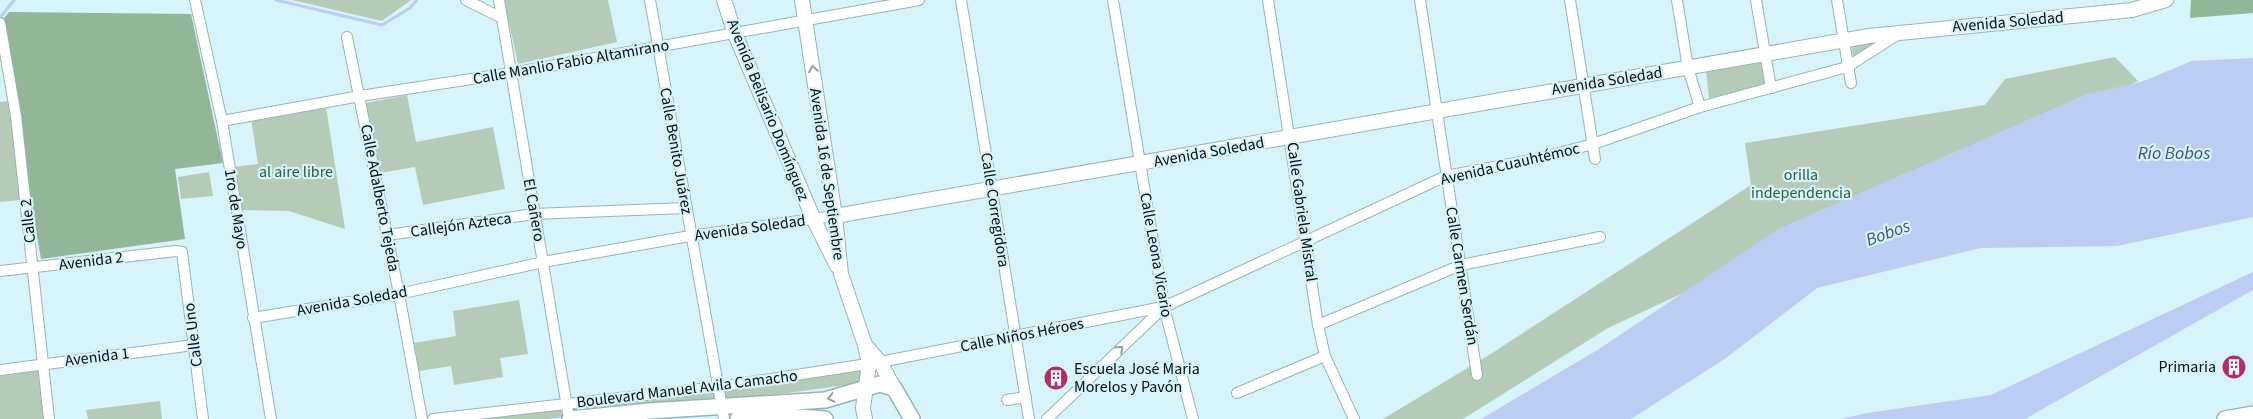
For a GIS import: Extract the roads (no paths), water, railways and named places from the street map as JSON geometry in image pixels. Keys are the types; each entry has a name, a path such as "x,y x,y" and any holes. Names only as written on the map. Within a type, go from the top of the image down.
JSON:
{"main road":[{"name":"Avenida Belisario Domínguez","path":"724,0 735,34 814,220 841,274"},
{"name":"Avenida 16 de Septiembre","path":"802,0 835,216 841,274 865,345 874,363 894,388 908,417"},
{"name":"Avenida Soledad","path":"835,216 991,187 1291,138 1437,109 1902,31 2132,10 2166,0"},
{"name":"Avenida 16 de Septiembre","path":"865,419 863,408 874,363"},
{"path":"569,414 649,411 723,413 825,400 880,384 894,388"},
{"path":"2225,419 2253,414"},
{"path":"738,419 787,416 825,419"}],"street":[{"name":"1ro de Mayo","path":"195,0 222,121 271,419"},
{"path":"466,0 502,18"},
{"name":"El Cañero","path":"499,0 569,414"},
{"name":"Calle Benito Juárez","path":"650,0 685,208 723,413"},
{"name":"Calle Manlio Fabio Altamirano","path":"222,121 360,96 511,73 805,22 919,0"},
{"name":"Calle Corregidora","path":"962,0 1029,419"},
{"name":"Calle Leona Vicario","path":"1113,0 1164,307 1193,419"},
{"name":"Calle Gabriela Mistral","path":"1268,0 1291,138 1318,325 1325,356 1354,419"},
{"name":"Calle Carmen Serdán","path":"1420,0 1477,374"},
{"path":"1570,0 1595,159"},
{"path":"1677,0 1688,68 1700,107"},
{"path":"1756,0 1770,88"},
{"path":"1837,0 1851,83"},
{"name":"Calle 2","path":"0,23 4,72 16,116 49,419"},
{"name":"Avenida Cuauhtémoc","path":"1047,419 1164,307 1446,176 1536,159 1593,144 1700,107 1847,67 1902,31"},
{"name":"Calle Adalberto Tejeda","path":"347,37 388,235 422,419"},
{"name":"Callejón Azteca","path":"388,235 534,214 685,208"},
{"name":"Avenida Soledad","path":"253,318 399,294 543,262 690,236 835,216"},
{"path":"1318,325 1461,265 1600,237"},
{"name":"Avenida 2","path":"0,271 176,251 182,252"},
{"name":"Calle Uno","path":"182,252 203,419"},
{"name":"Calle Niños Héroes","path":"874,363 1164,307"},
{"name":"Avenida 1","path":"0,370 194,345"},
{"path":"1237,393 1325,356"},
{"name":"Boulevard Manuel Avila Camacho","path":"433,419 569,414 718,387 874,363"},
{"path":"1007,400 1026,397"}],"water":[{"name":"Río Bobos","path":"2253,58 2253,217 2117,246 1981,248 1817,288 1726,358 1631,419 1481,419 1599,349 1780,228 2087,94 2141,82 2192,61"},
{"path":"2253,272 2253,290 2025,419 1841,419 1867,413 1991,395"}],"waterway":[{"path":"0,18 14,0"},
{"path":"276,0 382,25 410,8 417,0"}],"place":[{"name":"Primaria","path":"2234,367"},
{"name":"Escuela José Maria Morelos y Pavón","path":"1056,378"}],"park label":[{"name":"al aire libre","path":"296,172"},
{"name":"orilla independencia","path":"1801,184"}],"water label":[{"name":"Bobos","path":"1888,233"}]}
